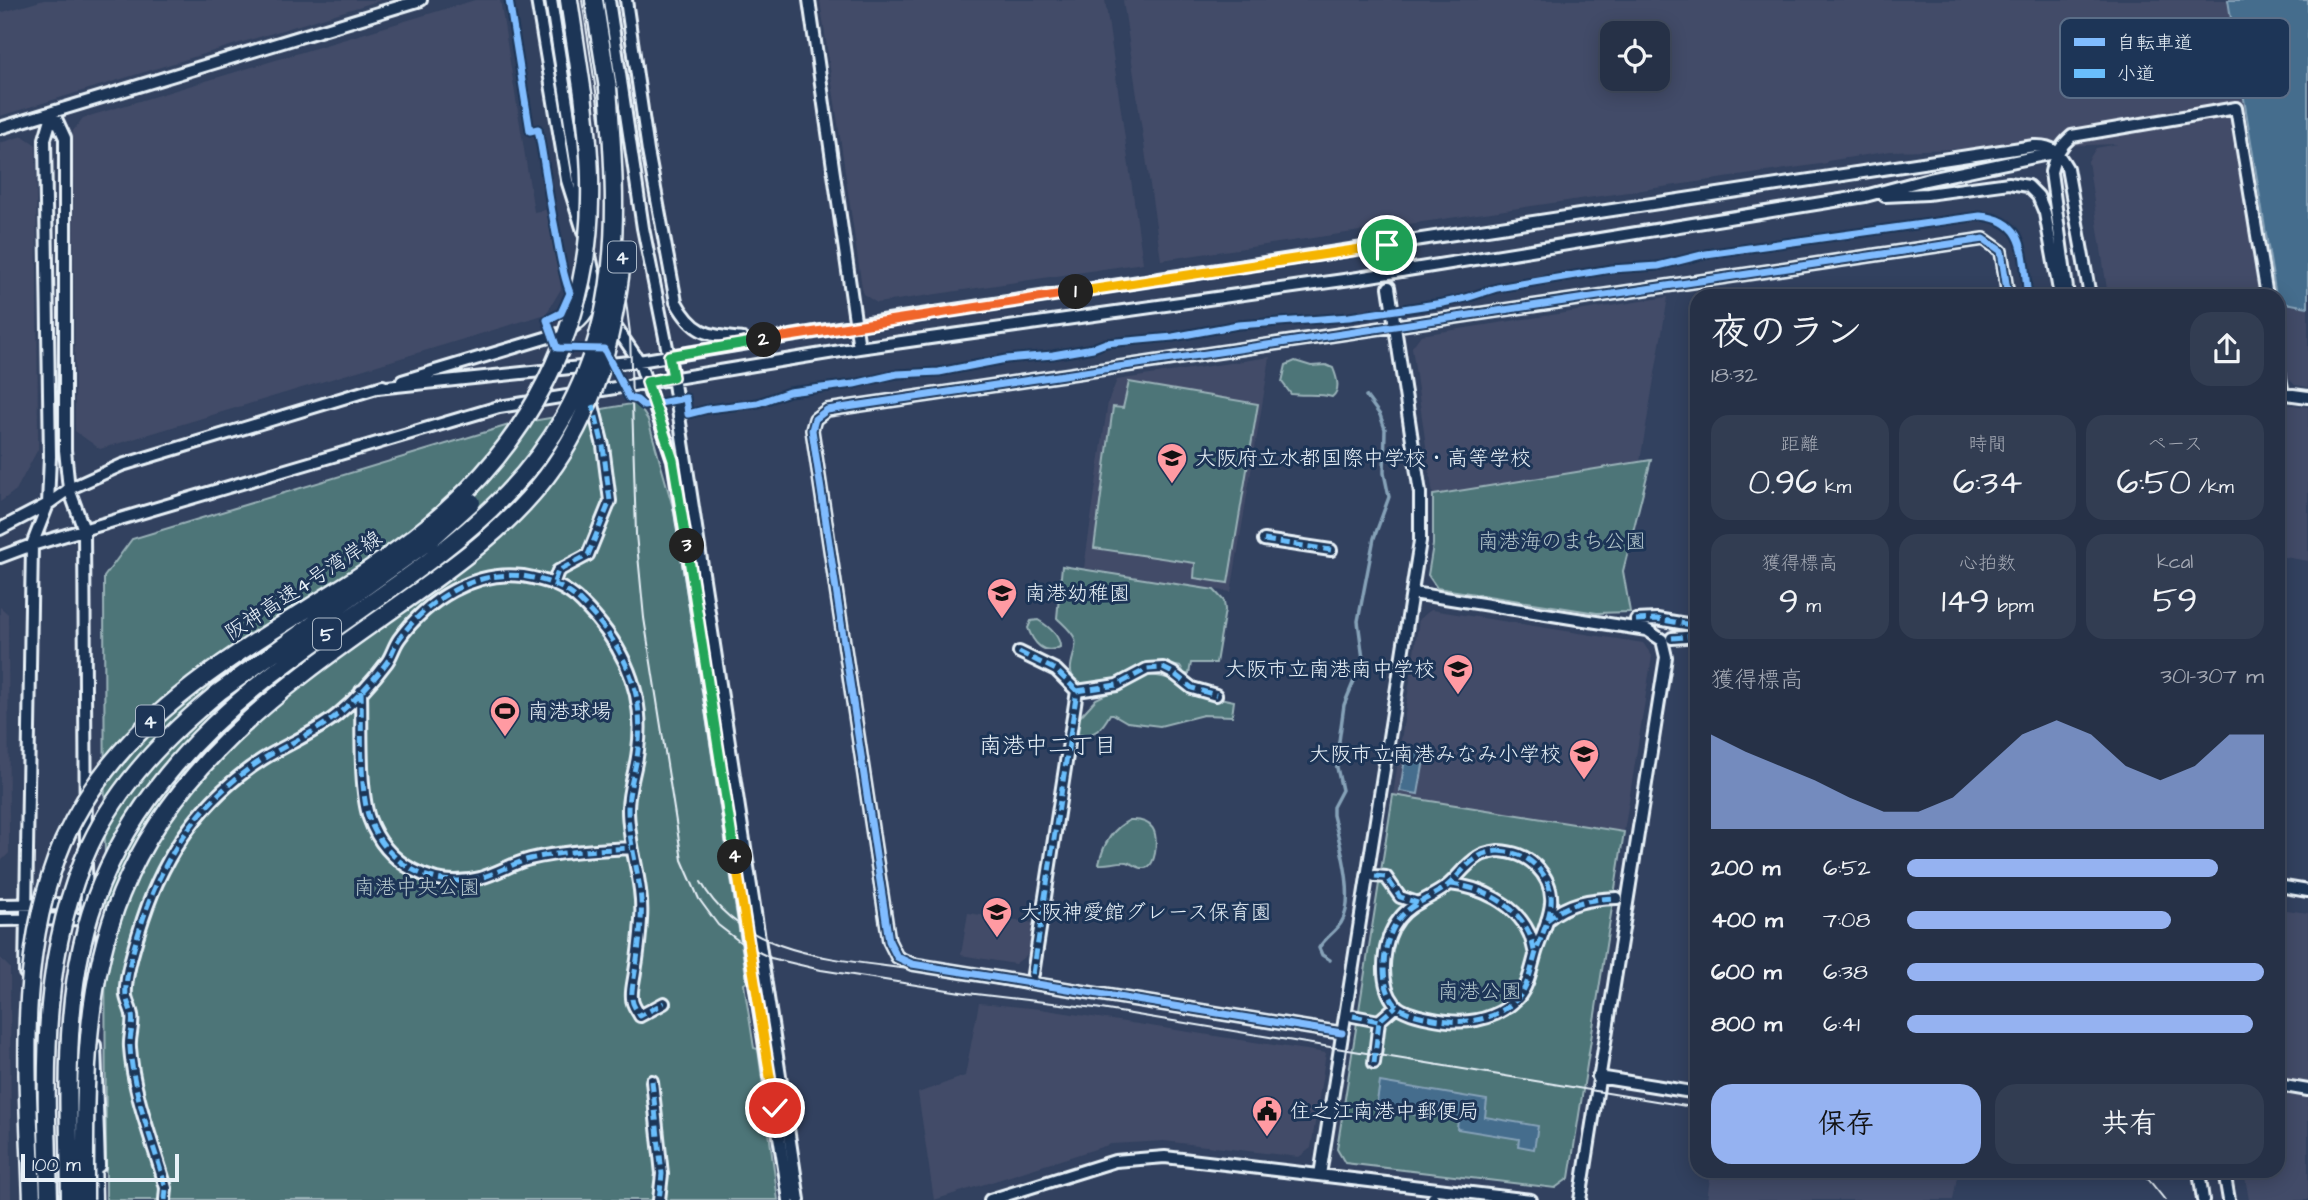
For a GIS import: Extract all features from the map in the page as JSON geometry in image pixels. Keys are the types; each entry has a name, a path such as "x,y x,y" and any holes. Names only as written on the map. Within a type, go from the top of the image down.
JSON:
{"highway":[{"name":"阪神高速4号湾岸線","path":"27,1197 33,952 48,884 72,822 111,764 145,725 169,704 224,662 427,528 473,486 508,446 551,375 570,328 581,285 587,250 590,202 583,94 569,0"},
{"name":"4","path":"85,1200 85,1065 93,1006 106,943 121,894 149,839 196,774 243,722 295,679 460,562 506,521 547,475 581,420 597,384 607,351 622,260 622,199 594,0"},
{"name":"5","path":"70,1200 69,1071 73,1001 91,910 111,861 153,792 201,735 272,674 437,557 470,530 517,482 560,425 572,404 590,359 602,318 610,273 614,223 608,88"},
{"name":"5","path":"48,1200 47,1073 51,986 63,921 90,844 130,781 174,730 219,692 429,541 489,484 532,429 567,362 589,277 596,226 596,200 593,152 583,94"},
{"path":"92,972 93,1200"}],"street":[{"path":"0,128 421,0"},
{"path":"537,0 567,180 589,250"},
{"path":"551,0 595,290 600,304 639,361 673,460 789,1200"},
{"path":"609,0 643,228 673,377 799,1200"},
{"path":"626,0 648,151 676,302 686,320 695,329 710,335 757,341"},
{"path":"809,0 859,348"},
{"path":"2067,289 2051,172 2058,152 2072,136 2236,108 2266,289"},
{"path":"53,112 65,138 65,450 69,489 84,530 87,919 92,972 99,1200"},
{"path":"27,1197 22,1069 33,545 48,504 50,456 45,139 53,112"},
{"path":"377,388 639,361 856,325 2034,146 2046,146 2058,152 2067,168 2089,289"},
{"path":"1865,197 1925,180 2058,152"},
{"path":"0,557 499,407 859,348 1358,278 1865,197 1927,194 2008,183 2028,186 2038,196 2045,213 2059,289"},
{"path":"1342,1034 912,964 897,957 889,941 812,430 815,419 827,410 1984,239 2001,251 2007,289"},
{"path":"1320,1175 1420,541 1420,493 1389,287"},
{"path":"0,529 48,504 69,489 122,465 562,333 584,319 595,290"},
{"path":"2285,394 2308,397"},
{"path":"554,582 558,571 588,555 610,501 603,446 593,405"},
{"path":"1264,540 1331,550"},
{"path":"165,1200 166,1188 136,1088 129,1045 133,1017 126,996 129,972 143,919 161,873 184,834 223,788 262,760 336,716 387,662 400,639 425,611 448,593 475,580 519,576 554,582 579,600 601,624 618,649 632,679 639,700 640,728 628,807 631,848 642,897 640,939 631,1001 640,1016 664,1003"},
{"path":"1413,593 1647,630 1662,640 1666,657 1580,1200"},
{"path":"1636,620 1657,619 1690,625"},
{"path":"1672,638 1690,637"},
{"path":"1018,652 1056,670 1077,691"},
{"path":"1077,691 1117,685 1147,669 1163,668 1192,688 1216,695"},
{"path":"361,691 362,757 369,817 384,845 399,861 418,874 454,881 480,878 530,859 580,851 631,848"},
{"path":"1033,974 1077,691"},
{"path":"1498,851 1515,852 1538,868 1552,889 1548,920 1527,982 1518,998 1485,1019 1460,1023 1419,1016 1396,1006 1388,992 1385,973 1386,949 1392,930 1400,917 1418,903 1451,884 1462,869 1479,855 1498,851"},
{"path":"1375,876 1386,877 1400,897 1400,917"},
{"path":"1451,884 1471,886 1502,903 1520,919 1529,933 1535,954"},
{"path":"2285,887 2308,891"},
{"path":"1400,897 1418,903"},
{"path":"1548,920 1560,909 1577,902 1617,898"},
{"path":"0,905 87,904"},
{"path":"0,920 87,919"},
{"path":"1374,1063 1379,1021 1396,1006"},
{"path":"1353,1016 1379,1021"},
{"path":"1598,1077 1690,1092"},
{"path":"652,1081 662,1174 660,1200"},
{"path":"2285,1086 2308,1090"},
{"path":"990,1200 1115,1161 1165,1157 1531,1200"},
{"path":"2200,1178 2203,1200"},
{"path":"2225,1178 2229,1200"}],"shaded area":[{"path":"44,0 381,0 0,116 0,13"},
{"path":"475,0 500,0 534,212 549,212 561,289 546,314 100,449 75,431 73,131 83,118"},
{"path":"820,0 1105,0 1143,263 877,303 863,294"},
{"path":"1123,0 2228,0 2231,18 2060,18 2060,98 2244,98 2251,140 2235,141 2258,289 2107,289 2088,161 2096,148 2118,144 1891,151 1161,260"},
{"path":"2228,0 2308,0 2308,307 2285,303 2285,289 2275,289 2244,98 2290,98 2290,18 2231,18"},
{"path":"23,136 36,145 38,449 16,490 0,502 0,143"},
{"name":"大阪府立水都国際中学校・高等学校","path":"1668,297 1640,461 1433,495 1412,347 1421,335"},
{"path":"2285,305 2308,308 2308,387 2295,385 2287,377"},
{"name":"大阪府立水都国際中学校・高等学校","path":"1270,357 1231,592 1084,568 1108,402 1117,380"},
{"path":"2285,404 2308,407 2308,561 2285,557"},
{"path":"0,607 8,614 9,853 0,862"},
{"path":"1431,610 1643,643 1652,656 1624,832 1393,795 1419,619"},
{"path":"1406,751 1425,754 1418,794 1400,791"},
{"path":"2285,910 2308,913 2308,1200 2249,1200 2245,1178 2285,1178"},
{"name":"大阪神愛館グレース保育園","path":"968,913 1033,923 1028,954 1015,964 961,955"},
{"path":"0,958 10,968 11,1200 0,1200"},
{"path":"979,1003 1040,1009 1326,1053 1311,1148 1299,1157 1164,1141 1111,1144 934,1200 918,1093 965,1076"},
{"path":"1380,1082 1487,1100 1485,1117 1538,1126 1534,1149 1518,1146 1519,1139 1457,1129 1458,1119 1376,1108"},
{"path":"1710,1178 1957,1178 1953,1200 1707,1200"}],"green space":[{"path":"1295,361 1333,368 1337,384 1335,394 1332,397 1291,394 1282,382 1286,365"},
{"name":"大阪府立水都国際中学校・高等学校","path":"1129,382 1258,404 1228,583 1194,578 1195,563 1094,548 1113,407 1123,408"},
{"name":"南港中央公園","path":"637,403 648,420 674,511 747,982 744,984 754,1048 758,1049 778,1200 106,1200 104,577 132,539 509,425"},
{"name":"南港海のまち公園","path":"1651,460 1623,571 1630,612 1597,613 1437,588 1428,575 1433,545 1433,495"},
{"path":"1062,566 1214,590 1224,601 1225,610 1216,663 1191,663 1189,674 1184,674 1181,667 1158,664 1143,666 1092,685 1076,680 1071,671 1075,639 1057,618"},
{"path":"1038,620 1056,635 1060,647 1049,650 1036,643 1028,628 1031,621"},
{"path":"1147,674 1167,678 1187,691 1234,701 1232,716 1203,715 1160,726 1127,722 1110,714 1097,730 1078,735 1079,718 1096,699"},
{"name":"南港公園","path":"1393,795 1624,832 1569,1178 1555,1188 1345,1163 1337,1149"},
{"path":"1130,820 1144,822 1153,828 1156,846 1151,864 1142,868 1127,862 1099,864 1109,838"}],"waterway":[{"path":"1330,960 1322,955 1319,948 1341,923 1347,900 1345,870 1333,815 1333,807 1342,790 1336,763 1344,705 1363,659 1358,621 1374,538 1389,497 1384,473 1385,429 1380,415 1366,396"}],"tram line":[{"path":"582,0 630,333 636,534 644,618 682,860 699,899 718,925 744,945 771,958 821,970 967,993 1095,1008 1690,1107"},
{"path":"701,882 719,907 741,926 767,940 795,950 1025,990"},
{"path":"2146,1178 2165,1200"}],"marked path":[{"path":"554,582 558,571 588,555 610,501 603,446 593,405"},
{"path":"1264,540 1331,550"},
{"path":"165,1200 166,1188 135,1083 130,1047 132,1019 126,996 129,968 138,936 163,871 189,828 222,791 263,759 337,715 376,676 399,639 423,612 438,600 470,583 505,575 523,576 562,588 576,597 597,619 620,652 635,689 640,729 628,809 641,906 632,1001 640,1016 664,1003"},
{"path":"1636,620 1657,619 1690,625"},
{"path":"1672,638 1690,637"},
{"path":"1019,652 1056,670 1077,691"},
{"path":"1077,691 1117,685 1147,669 1163,668 1192,688 1216,695"},
{"path":"361,691 362,774 369,818 387,849 413,870 429,877 462,881 480,878 542,856 631,848"},
{"path":"1033,974 1077,691"},
{"path":"1498,851 1509,852 1532,862 1544,876 1551,896 1549,916 1522,993 1498,1013 1476,1020 1441,1020 1401,1009 1389,995 1384,973 1386,949 1393,927 1404,913 1447,886 1473,860 1498,851"},
{"path":"1375,876 1386,877 1400,897 1418,903"},
{"path":"1450,884 1484,893 1506,905 1523,922 1535,954"},
{"path":"1547,920 1563,909 1580,903 1617,898"},
{"path":"1374,1063 1379,1021 1396,1006"},
{"path":"1353,1016 1379,1021"},
{"path":"652,1081 662,1174 659,1200"}],"cycle path":[{"path":"509,0 530,131 538,129 560,258 570,293 561,313 547,320 557,348 604,349 629,398 644,406 686,398 688,414 758,403 789,392 854,384 897,374 939,372 1006,359 1053,355 1106,343 1173,337 1238,325 1349,317 1443,303 1497,288 1611,269 1658,266 1706,254 1980,216 1996,219 2015,233 2023,255 2027,289"},
{"path":"1342,1033 912,964 897,957 889,941 812,430 815,419 827,410 1984,239 2001,251 2007,289"}],"place":[{"name":"大阪府立水都国際中学校・高等学校","path":"1172,485"},
{"name":"南港幼稚園","path":"1002,620"},
{"name":"大阪市立南港南中学校","path":"1458,696"},
{"name":"南港球場","path":"505,738"},
{"name":"大阪市立南港みなみ小学校","path":"1584,781"},
{"name":"大阪神愛館グレース保育園","path":"997,939"},
{"name":"住之江南港中郵便局","path":"1267,1138"}],"district":[{"name":"南港中二丁目","path":"1048,745"}],"route":[{"path":"775,1108 673,460 647,382 673,377 669,356 875,322 1387,245"}]}
